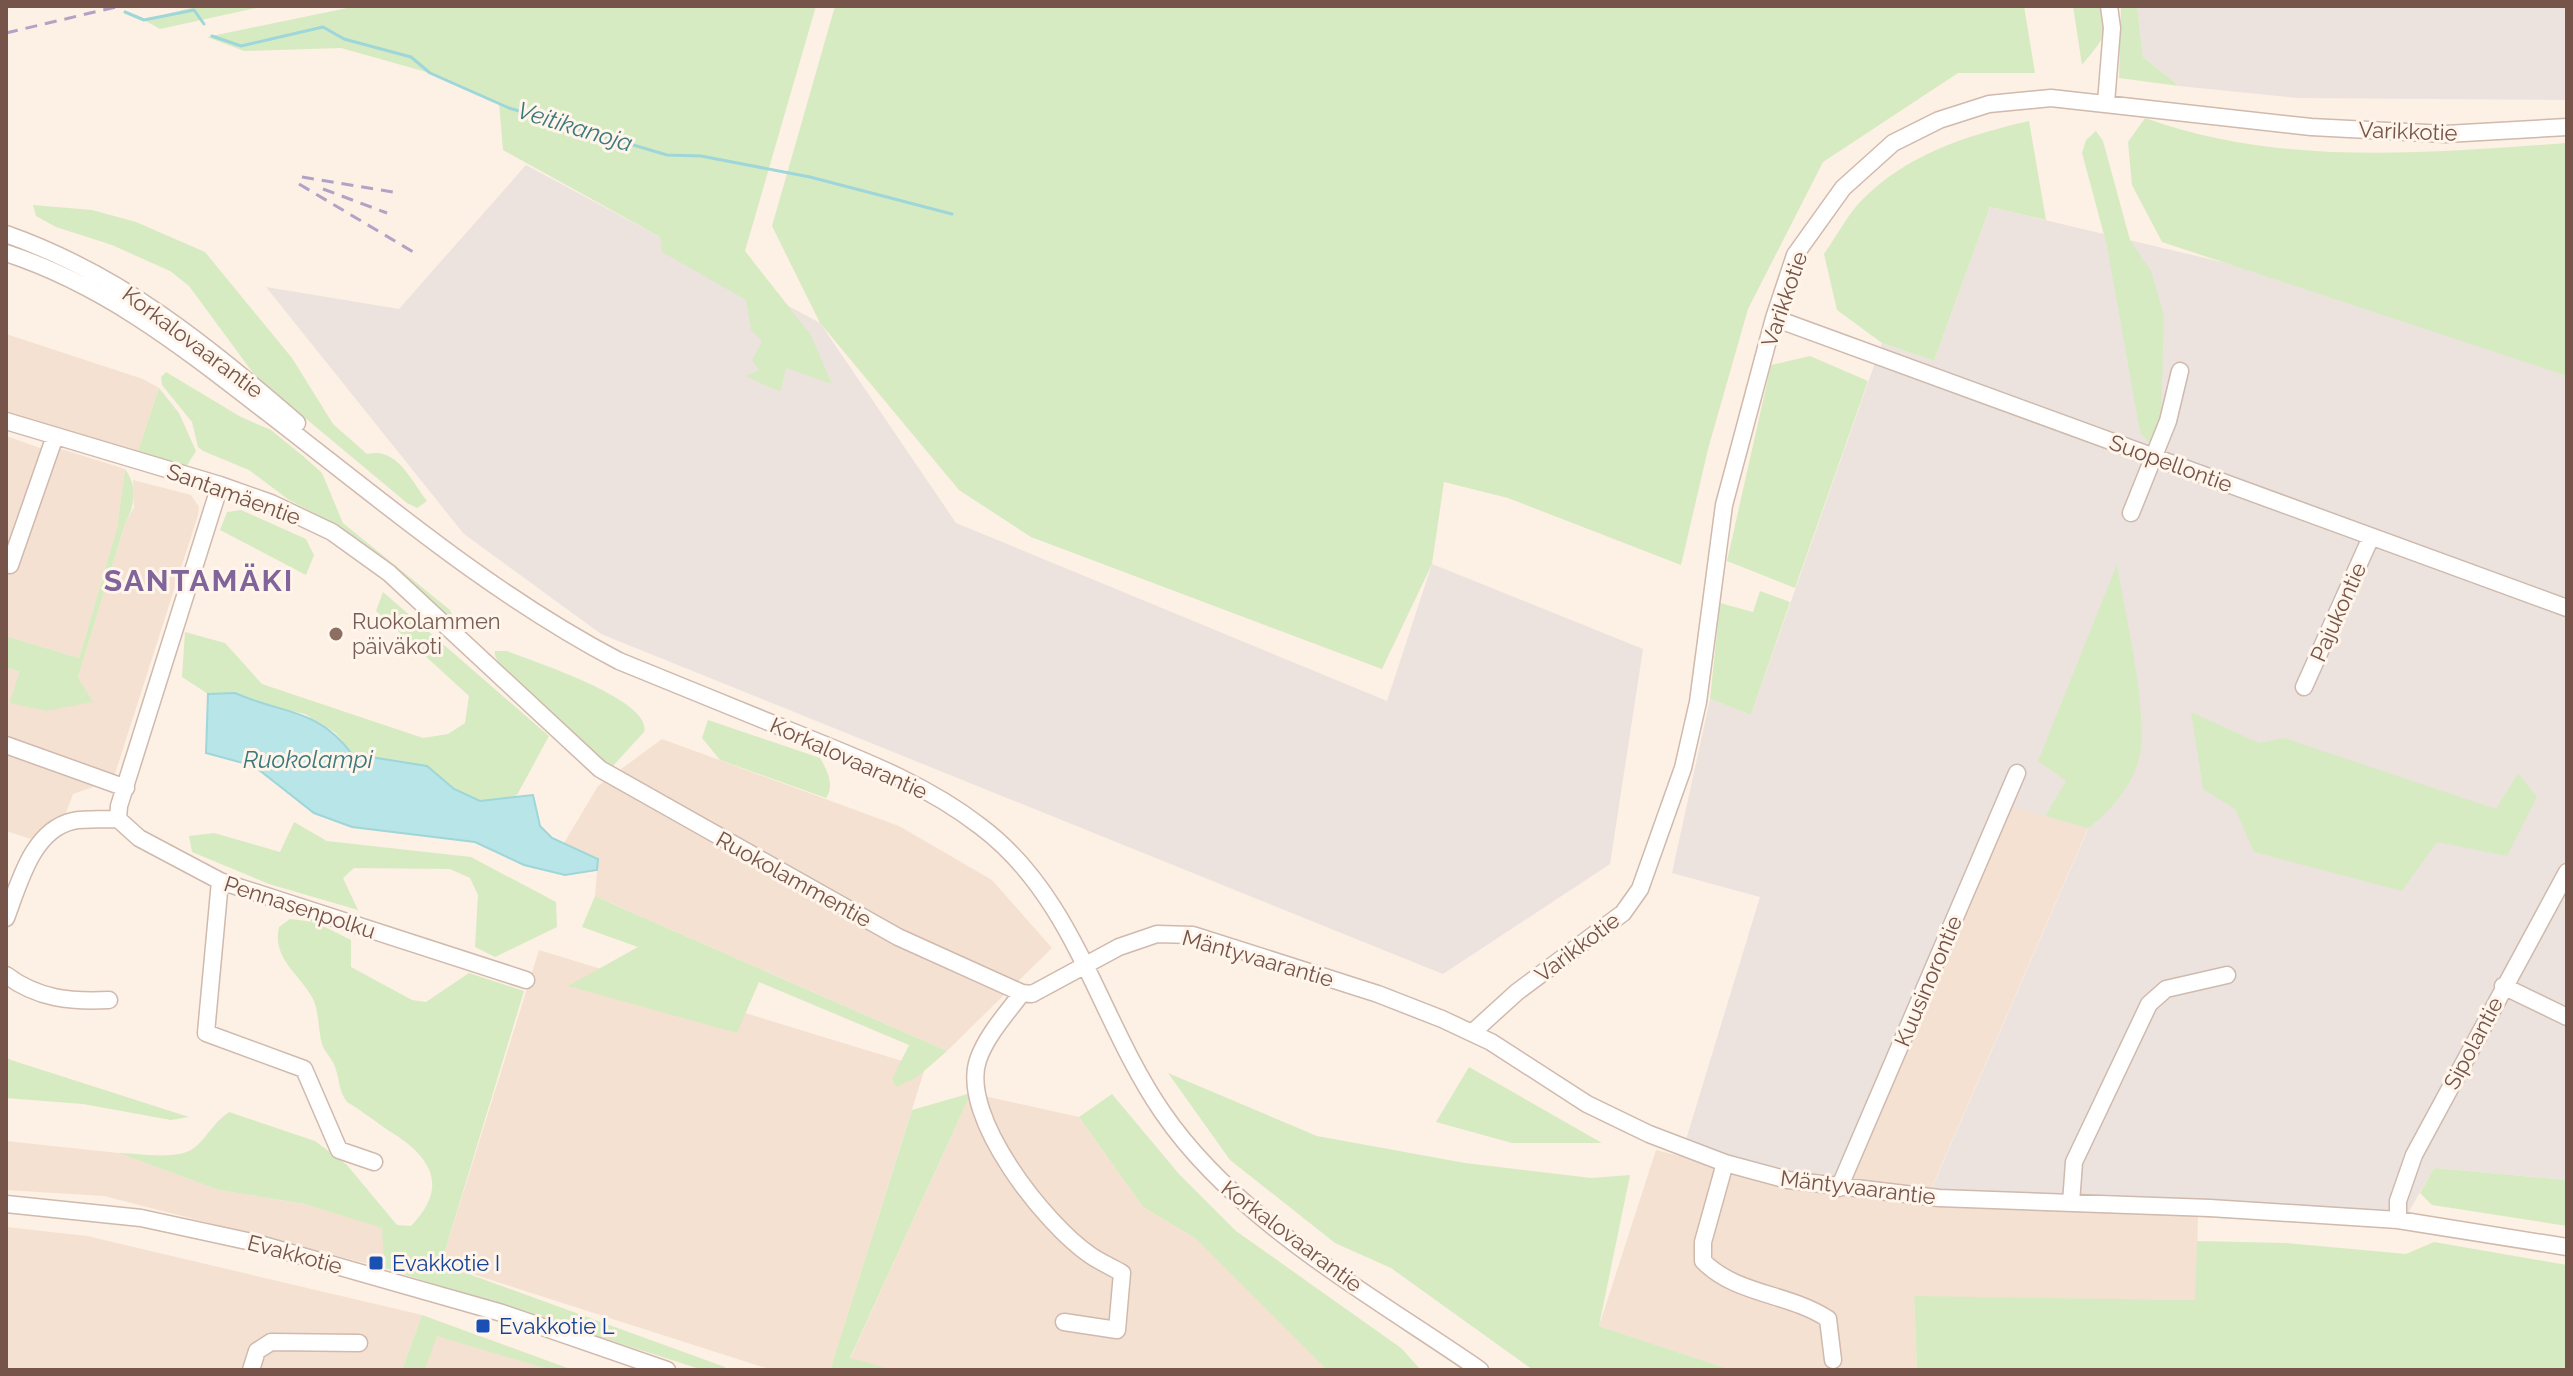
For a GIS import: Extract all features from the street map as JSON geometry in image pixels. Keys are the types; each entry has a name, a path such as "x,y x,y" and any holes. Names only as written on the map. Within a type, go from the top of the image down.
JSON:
{"street":[{"path":"2106,103 2112,28 2109,6"},
{"name":"Varikkotie","path":"1473,1032 1517,992 1623,913 1640,889 1683,768 1698,702 1724,505 1774,318 1795,255 1843,188 1893,143 1939,120 1989,104 2051,98 2311,127 2446,134 2567,127"},
{"name":"Korkalovaarantie","path":"6,234 67,257 152,306 246,378 347,467 358,482"},
{"name":"Korkalovaarantie","path":"6,253 60,273 140,317 498,590 579,640 619,661 886,770 981,826 1017,859 1050,902 1087,963 1127,1053 1148,1089 1208,1171 1277,1229 1480,1370"},
{"name":"Suopellontie","path":"1774,318 2567,608"},
{"path":"2131,513 2154,456 2180,371"},
{"name":"Santamäentie","path":"6,421 220,485 271,503 332,532 389,573 577,748"},
{"path":"10,565 55,436"},
{"path":"6,918 28,863 54,829 72,821 118,819 220,485"},
{"name":"Pajukontie","path":"2304,687 2371,537"},
{"path":"6,745 126,788"},
{"name":"Ruokolammentie","path":"577,748 600,769 628,787 898,937 1022,993"},
{"name":"Kuusinorontie","path":"1839,1188 2017,773"},
{"name":"Pennasenpolku","path":"118,819 139,838 220,881 526,980"},
{"name":"Sipolantie","path":"2398,1220 2398,1201 2414,1155 2567,872"},
{"path":"220,881 206,1033 304,1069 339,1150 374,1162"},
{"name":"Mäntyvaarantie","path":"1022,993 1032,994 1061,981 1087,963 1157,934 1193,935 1378,994 1473,1032 1587,1104 1649,1134 1725,1163 1788,1180 1939,1198 2398,1220 2567,1247"},
{"path":"6,975 34,991 67,1002 109,1000"},
{"path":"2071,1203 2074,1162 2149,1004 2166,989 2227,975"},
{"path":"2503,986 2567,1017"},
{"path":"1022,993 977,1061 977,1084 986,1126 1012,1169 1061,1230 1089,1255 1122,1273 1117,1330 1064,1322"},
{"path":"1725,1163 1703,1242 1703,1261 1719,1277 1813,1309 1828,1319 1833,1360"},
{"name":"Evakkotie","path":"6,1204 141,1218 256,1243 502,1313 667,1370"},
{"path":"251,1370 257,1351 271,1342 359,1343"}],"shaded area":[{"path":"2137,6 2567,6 2567,100 2297,98 2179,86 2143,57"},
{"path":"526,165 820,323 956,523 1387,701 1432,564 1643,649 1610,864 1443,974 601,634 464,534 266,287 399,309"},
{"path":"1990,207 2424,310 2567,367 2567,883 2563,890 2567,892 2567,1180 2434,1168 2400,1227 1925,1204 2088,829 2004,804 1833,1195 1681,1156 1760,897 1672,873 1710,699 1751,715 1882,343 1934,361"},
{"path":"6,334 143,379 159,388 137,454 6,412"},
{"path":"6,436 43,449 6,561"},
{"path":"58,448 125,469 117,528 79,658 6,636 6,566"},
{"path":"133,480 191,495 199,507 198,515 113,780 73,794 62,823 34,840 6,831 6,667 19,672 11,703 92,702 78,677 125,524 134,507"},
{"path":"662,739 899,826 992,880 1052,948 947,1051 595,896 598,859 564,843 598,786"},
{"path":"2004,804 2088,828 1925,1203 2198,1216 2196,1300 1914,1297 1917,1370 1732,1370 1599,1326 1656,1150 1833,1195"},
{"path":"539,950 925,1068 830,1370 772,1370 441,1264"},
{"path":"971,1093 1079,1117 1143,1207 1195,1238 1327,1370 895,1370 850,1359"},
{"path":"6,1141 118,1153 219,1190 304,1204 383,1228 384,1268 104,1196 6,1190"},
{"path":"6,1227 87,1236 422,1315 402,1370 6,1370"},
{"path":"436,1335 550,1370 425,1370"}],"green space":[{"path":"198,6 265,6 160,29 144,20"},
{"path":"357,6 816,6 745,251 811,335 832,384 786,368 780,392 745,376 759,370 752,360 762,341 751,330 746,300 662,252 660,237 503,150 499,103 430,73 341,48 244,51 207,37"},
{"path":"835,6 2024,6 2035,73 1958,73 1823,162 1748,309 1708,449 1681,565 1508,498 1444,482 1432,564 1382,669 1031,537 959,490 820,323 772,226"},
{"path":"2073,6 2107,6 2105,31 2082,65"},
{"path":"2121,6 2137,6 2143,57 2179,86 2119,78"},
{"path":"2145,118 2196,134 2301,150 2408,152 2567,143 2567,376 2162,242 2132,185 2128,142"},
{"path":"2029,121 2046,220 1990,207 1934,361 1882,343 1837,310 1824,254 1859,203 1877,186 1917,159 1982,133"},
{"path":"2096,131 2103,141 2130,240 2151,271 2164,315 2161,418 2158,432 2148,442 2140,432 2107,246 2082,153 2086,140"},
{"path":"33,205 92,210 136,222 205,252 292,358 333,424 367,454 387,455 395,460 427,501 417,508 407,503 256,377 189,286 170,271 112,245 56,227 36,216"},
{"path":"1810,356 1868,381 1795,588 1727,561 1771,365"},
{"path":"166,372 241,417 271,430 303,456 322,473 343,523 450,610 456,622 452,623 318,515 289,500 249,470 198,447 192,422 162,385 161,377"},
{"path":"159,388 179,413 196,451 186,467 137,454"},
{"path":"125,469 132,483 133,503 78,677 93,702 46,711 10,703 19,672 6,667 6,636 79,658 117,528"},
{"path":"241,510 306,539 314,555 306,575 220,530 227,512"},
{"path":"2117,564 2138,687 2142,735 2140,754 2133,775 2120,796 2088,828 2045,816 2066,781 2038,761"},
{"path":"1760,591 1790,602 1751,715 1710,699 1720,603 1753,612"},
{"path":"383,592 549,736 517,795 500,801 480,801 454,789 427,766 352,754 336,733 305,714 265,706 235,693 208,694 182,677 185,632 225,643 262,684 423,738 448,734 465,723 469,696 376,611"},
{"path":"495,651 507,651 540,663 612,695 642,720 644,732 612,767 524,691 508,674"},
{"path":"2191,712 2259,743 2284,738 2496,809 2518,773 2537,797 2507,856 2437,842 2402,891 2254,852 2235,809 2203,789"},
{"path":"708,720 820,758 830,783 826,798 720,760 702,738"},
{"path":"294,822 327,841 471,857 556,902 557,927 495,957 475,947 478,895 470,878 450,869 354,868 343,878 358,910 269,884 192,852 189,836 214,833 280,852"},
{"path":"595,896 947,1051 916,1078 896,1087 892,1079 909,1045 759,982 737,1033 568,986 638,947 582,927"},
{"path":"290,919 315,922 351,940 351,967 412,1000 426,1002 469,973 524,991 441,1264 725,1367 723,1370 703,1370 384,1268 382,1228 304,1204 219,1190 118,1153 168,1155 187,1152 199,1144 229,1112 315,1141 347,1165 397,1225 411,1226 422,1212 432,1187 426,1164 407,1144 347,1102 342,1093 334,1063 322,1044 314,1002 279,948 279,927"},
{"path":"6,1057 189,1117 171,1120 83,1104 6,1098"},
{"path":"1469,1067 1602,1143 1512,1143 1436,1122"},
{"path":"1168,1073 1317,1136 1465,1163 1591,1178 1630,1175 1599,1326 1732,1370 1533,1370 1391,1268 1335,1243 1230,1160"},
{"path":"971,1093 850,1358 895,1370 830,1370 912,1110"},
{"path":"1112,1094 1179,1174 1236,1231 1401,1348 1421,1370 1327,1370 1195,1238 1143,1207 1079,1117"},
{"path":"2434,1168 2567,1180 2567,1226 2432,1205 2420,1193"},
{"path":"2197,1241 2285,1243 2406,1254 2434,1242 2567,1265 2567,1370 1917,1370 1914,1296 2195,1300"},
{"path":"422,1315 573,1370 550,1370 437,1336 425,1370 402,1370"}],"water":[{"name":"Ruokolampi","path":"235,693 313,720 339,739 352,754 427,766 454,789 480,801 533,795 540,826 552,838 598,859 597,870 565,875 524,865 475,842 352,827 314,813 254,766 206,753 208,694"}],"waterway":[{"name":"Veitikanoja","path":"125,12 144,20 194,10 204,24"},
{"name":"Veitikanoja","path":"212,36 241,46 323,27 344,39 411,57 430,73 509,108 667,155 701,156 810,177 952,214"}],"railway":[{"path":"6,33 120,6"},
{"path":"302,177 393,192"},
{"path":"299,184 415,253"},
{"path":"323,189 387,213"}],"place":[{"name":"Ruokolammen päiväkoti","path":"336,634"},
{"name":"Evakkotie I","path":"376,1263"},
{"name":"Evakkotie L","path":"483,1326"}],"district":[{"name":"SANTAMÄKI","path":"199,581"}]}
